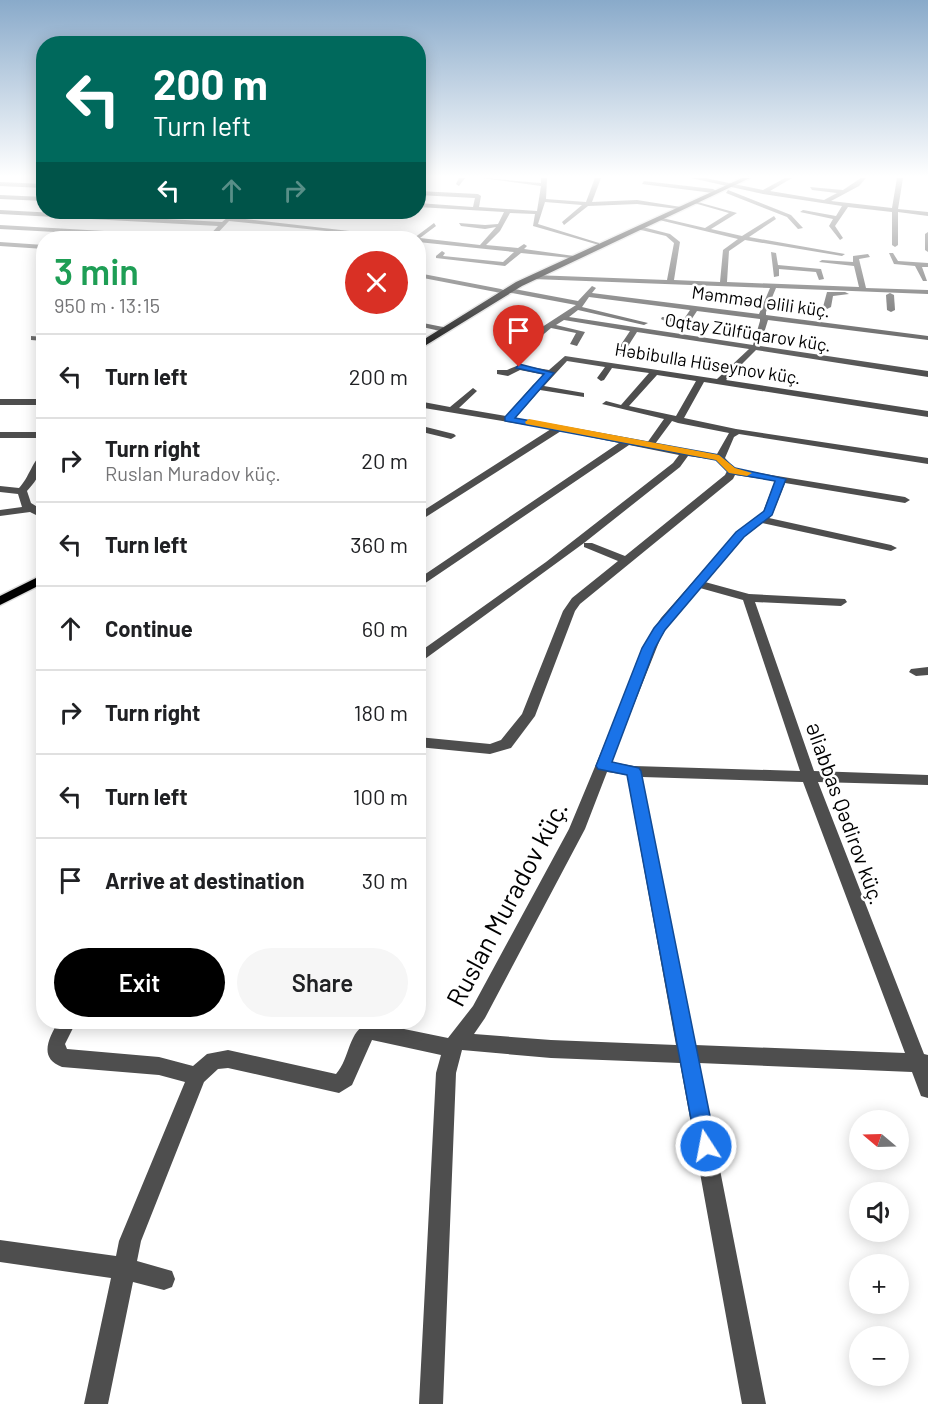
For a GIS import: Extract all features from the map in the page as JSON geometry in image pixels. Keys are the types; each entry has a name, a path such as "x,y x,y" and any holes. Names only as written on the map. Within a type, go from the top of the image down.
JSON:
{"main road":[{"path":"426,337 505,290 597,244"},
{"path":"531,276 604,244"},
{"path":"426,342 505,290"},
{"path":"0,594 36,575"},
{"path":"0,601 36,582"}],"street":[{"path":"0,244 36,246"},
{"path":"459,244 571,256"},
{"path":"442,253 438,256 505,264 527,244"},
{"path":"670,283 676,244"},
{"path":"723,285 724,252 735,244"},
{"path":"776,244 842,254"},
{"path":"720,382 732,372 742,357 755,348 764,321 762,312 776,286 773,253"},
{"path":"891,254 896,263 928,265"},
{"path":"863,290 855,264 855,256 868,256"},
{"path":"822,262 855,264"},
{"path":"918,265 926,280"},
{"path":"775,267 819,270 821,279"},
{"path":"426,274 451,272 505,290 645,323"},
{"path":"531,276 593,281 776,286 928,294"},
{"path":"515,354 580,306 589,294 593,281"},
{"path":"650,302 654,292"},
{"name":"Məmməd Əlili küç.","path":"589,294 928,338"},
{"path":"827,307 830,294 928,294"},
{"path":"890,295 891,310"},
{"path":"664,319 686,321 695,308"},
{"name":"Oqtay Zülfüqarov küç.","path":"564,318 818,358 868,369 928,374"},
{"path":"426,326 440,329"},
{"path":"550,326 581,332 574,344"},
{"path":"830,337 834,326"},
{"path":"620,352 634,330"},
{"path":"818,358 822,345"},
{"name":"Həbibulla Hüseynov küç.","path":"508,419 565,358 928,414"},
{"path":"601,378 611,364"},
{"path":"500,372 508,373 519,367 550,373"},
{"path":"623,408 655,372"},
{"path":"649,446 673,420 700,379"},
{"path":"537,387 581,395"},
{"path":"451,411 473,391"},
{"path":"0,402 36,402"},
{"path":"606,404 673,420 734,431 928,461"},
{"path":"426,406 719,458 732,471 905,500"},
{"path":"426,514 559,428"},
{"path":"426,430 452,436"},
{"path":"719,458 734,431"},
{"path":"0,435 36,435"},
{"path":"426,580 628,441"},
{"path":"426,654 578,543 677,465 685,453"},
{"path":"22,491 36,471"},
{"path":"426,743 490,749 506,744 528,716 572,606 729,477 732,471"},
{"name":"Ruslan Muradov küç.","path":"431,1404 446,1073 455,1044 479,1012 577,829 652,642 665,621 740,535 772,507 781,479"},
{"path":"0,489 22,491"},
{"path":"22,491 30,509"},
{"path":"0,513 30,509 36,512"},
{"path":"760,519 891,548"},
{"path":"588,545 626,560"},
{"path":"698,584 748,598 841,602"},
{"name":"Əliabbas Qədirov küç.","path":"748,598 808,777 923,1063 928,1089"},
{"path":"603,766 634,771 928,780"},
{"path":"634,771 754,1404"},
{"path":"63,1029 56,1042 57,1051 62,1058 159,1066 197,1076"},
{"path":"96,1404 123,1268 143,1206 197,1076 211,1061 228,1059 339,1084 347,1078 353,1068 361,1039 370,1032 455,1044 923,1063"},
{"path":"0,1251 123,1268 164,1279"}],"slow traffic":[{"path":"529,422 719,458 732,471 747,473"}],"route":[{"path":"519,367 550,373 508,419 719,458 732,471 781,479 768,513 740,535 660,628 649,648 603,766 634,771 706,1146"}]}
